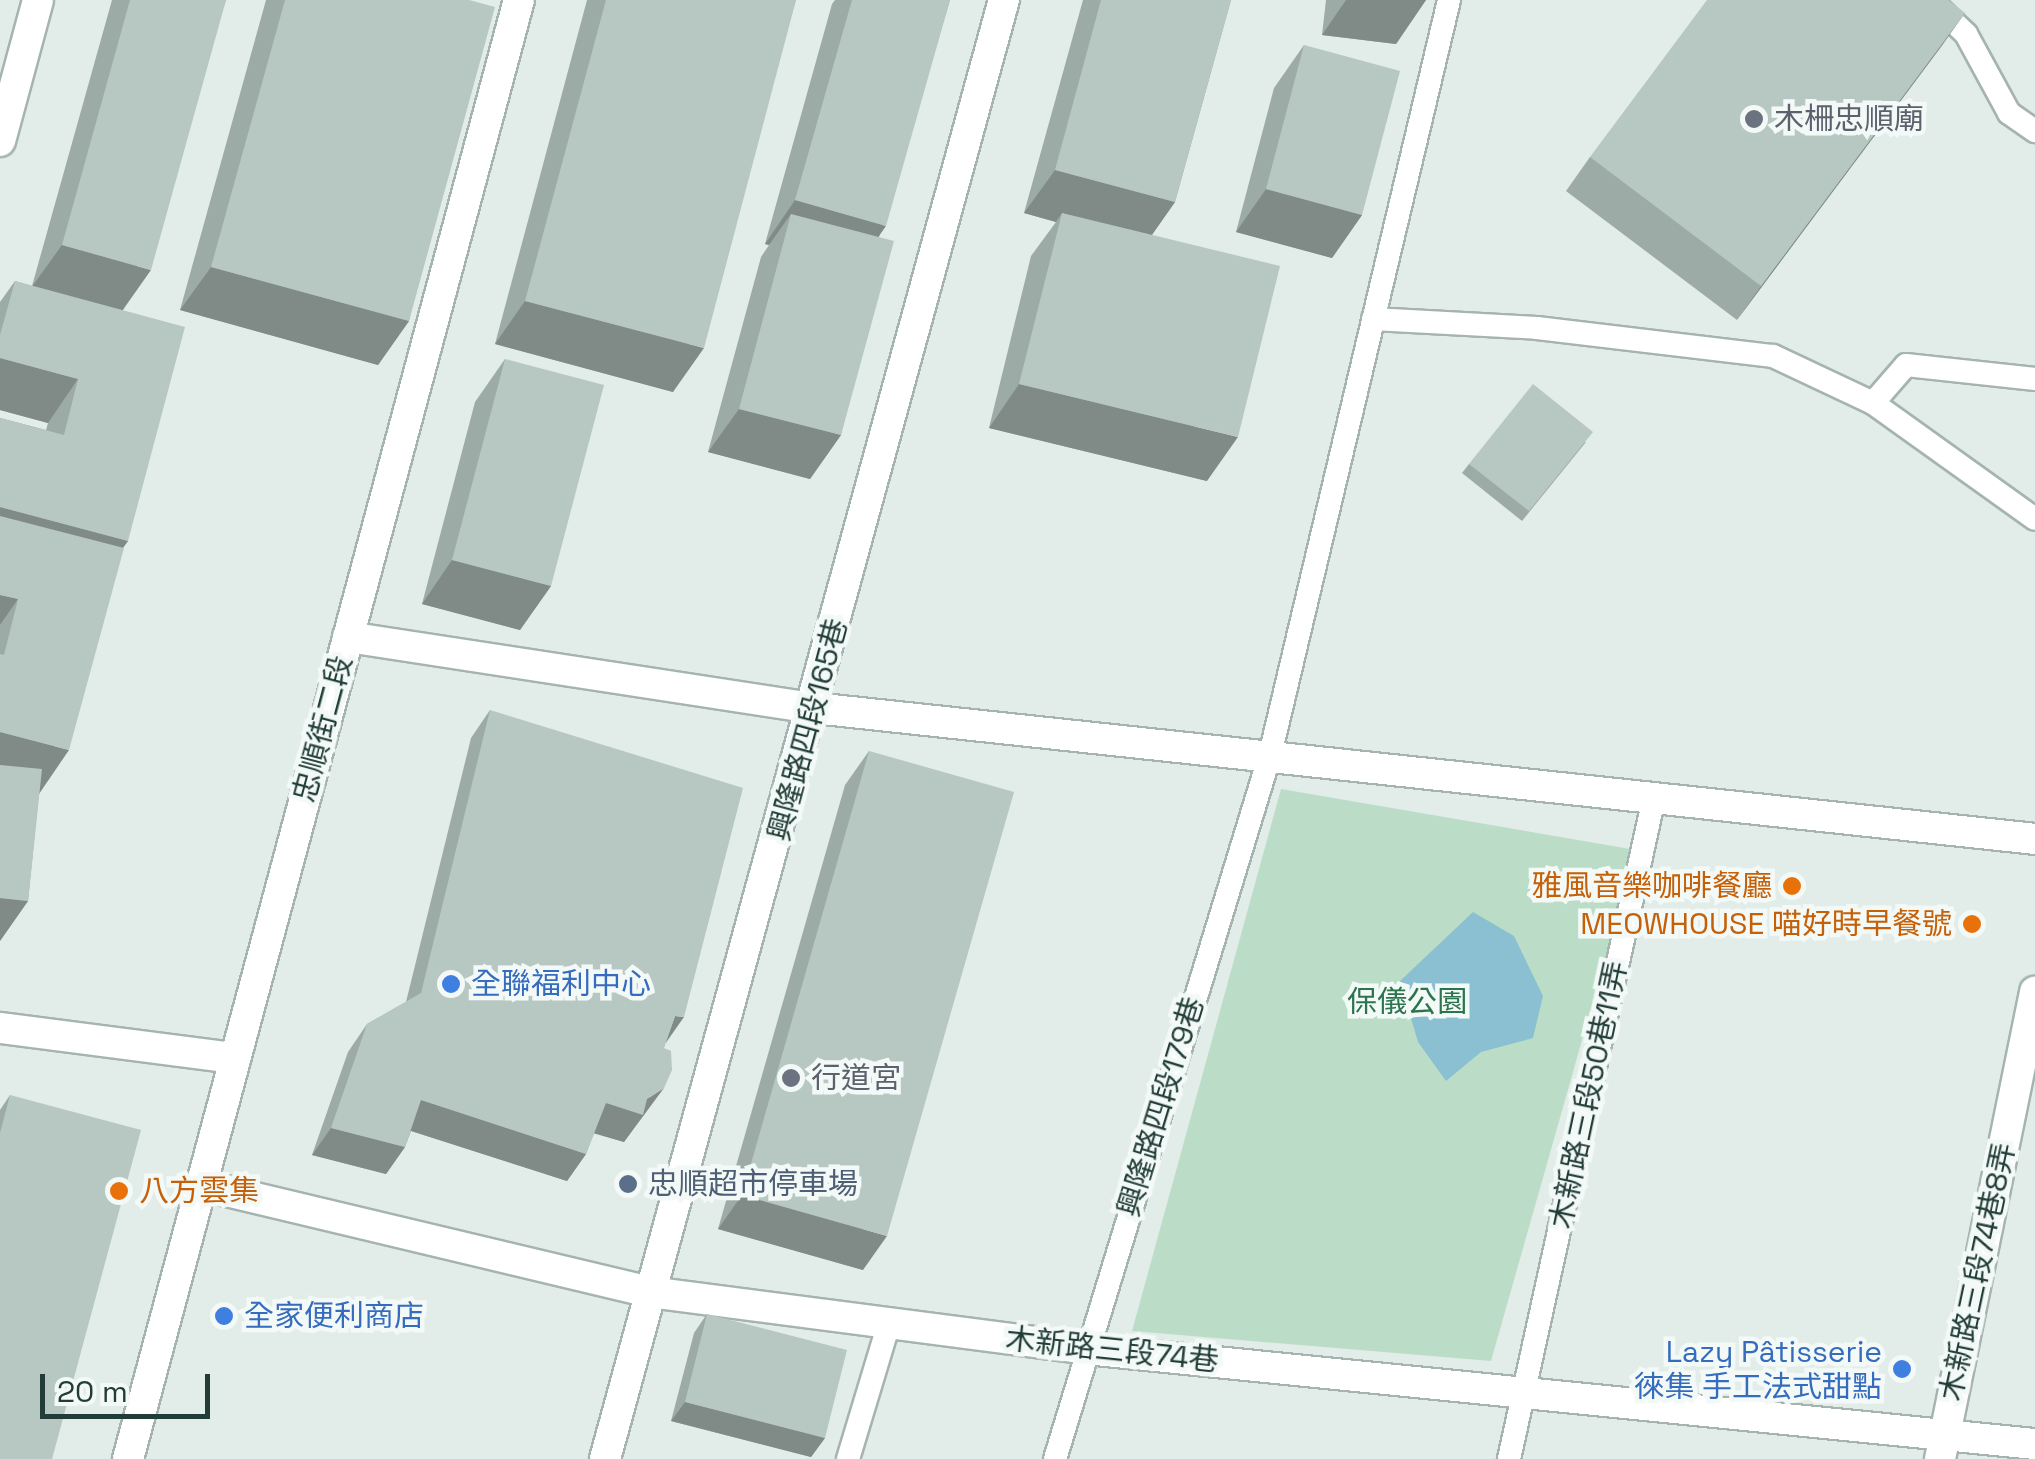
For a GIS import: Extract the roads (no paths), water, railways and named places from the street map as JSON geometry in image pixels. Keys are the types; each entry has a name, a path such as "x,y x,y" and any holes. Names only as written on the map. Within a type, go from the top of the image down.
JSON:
{"street":[{"path":"0,141 38,0"},
{"name":"忠順街二段","path":"128,1459 519,0"},
{"name":"興隆路四段165巷","path":"604,1459 814,708 1004,0"},
{"path":"348,637 814,708 2035,839"},
{"name":"木新路三段74巷8弄","path":"1942,1447 2035,992"},
{"path":"0,1028 235,1058"},
{"name":"木新路三段74巷","path":"200,1184 650,1292 1086,1348 1523,1392 1942,1447 2035,1444"}],"lane":[{"name":"興隆路四段179巷","path":"1055,1459 1270,755 1448,0"},
{"path":"1930,0 1966,34 2010,113 2035,131"},
{"path":"1373,319 1538,328 1774,356 1873,403 2035,519"},
{"path":"1873,403 1906,365 2035,380"},
{"name":"木新路三段50巷11弄","path":"1509,1459 1654,798"},
{"path":"848,1459 888,1322"}],"water":[{"path":"1473,912 1514,936 1543,996 1533,1038 1481,1052 1446,1081 1418,1042 1400,981"}],"place":[{"name":"木柵忠順廟","path":"1754,119"},
{"name":"雅風音樂咖啡餐廳","path":"1792,886"},
{"name":"MEOWHOUSE 喵好時早餐號","path":"1972,924"},
{"name":"全聯福利中心","path":"451,984"},
{"name":"行道宮","path":"791,1078"},
{"name":"忠順超市停車場","path":"628,1184"},
{"name":"八方雲集","path":"119,1191"},
{"name":"全家便利商店","path":"224,1316"},
{"name":"Lazy Pâtisserie 徠集 手工法式甜點","path":"1902,1369"}],"park label":[{"name":"保儀公園","path":"1407,1002"}]}
